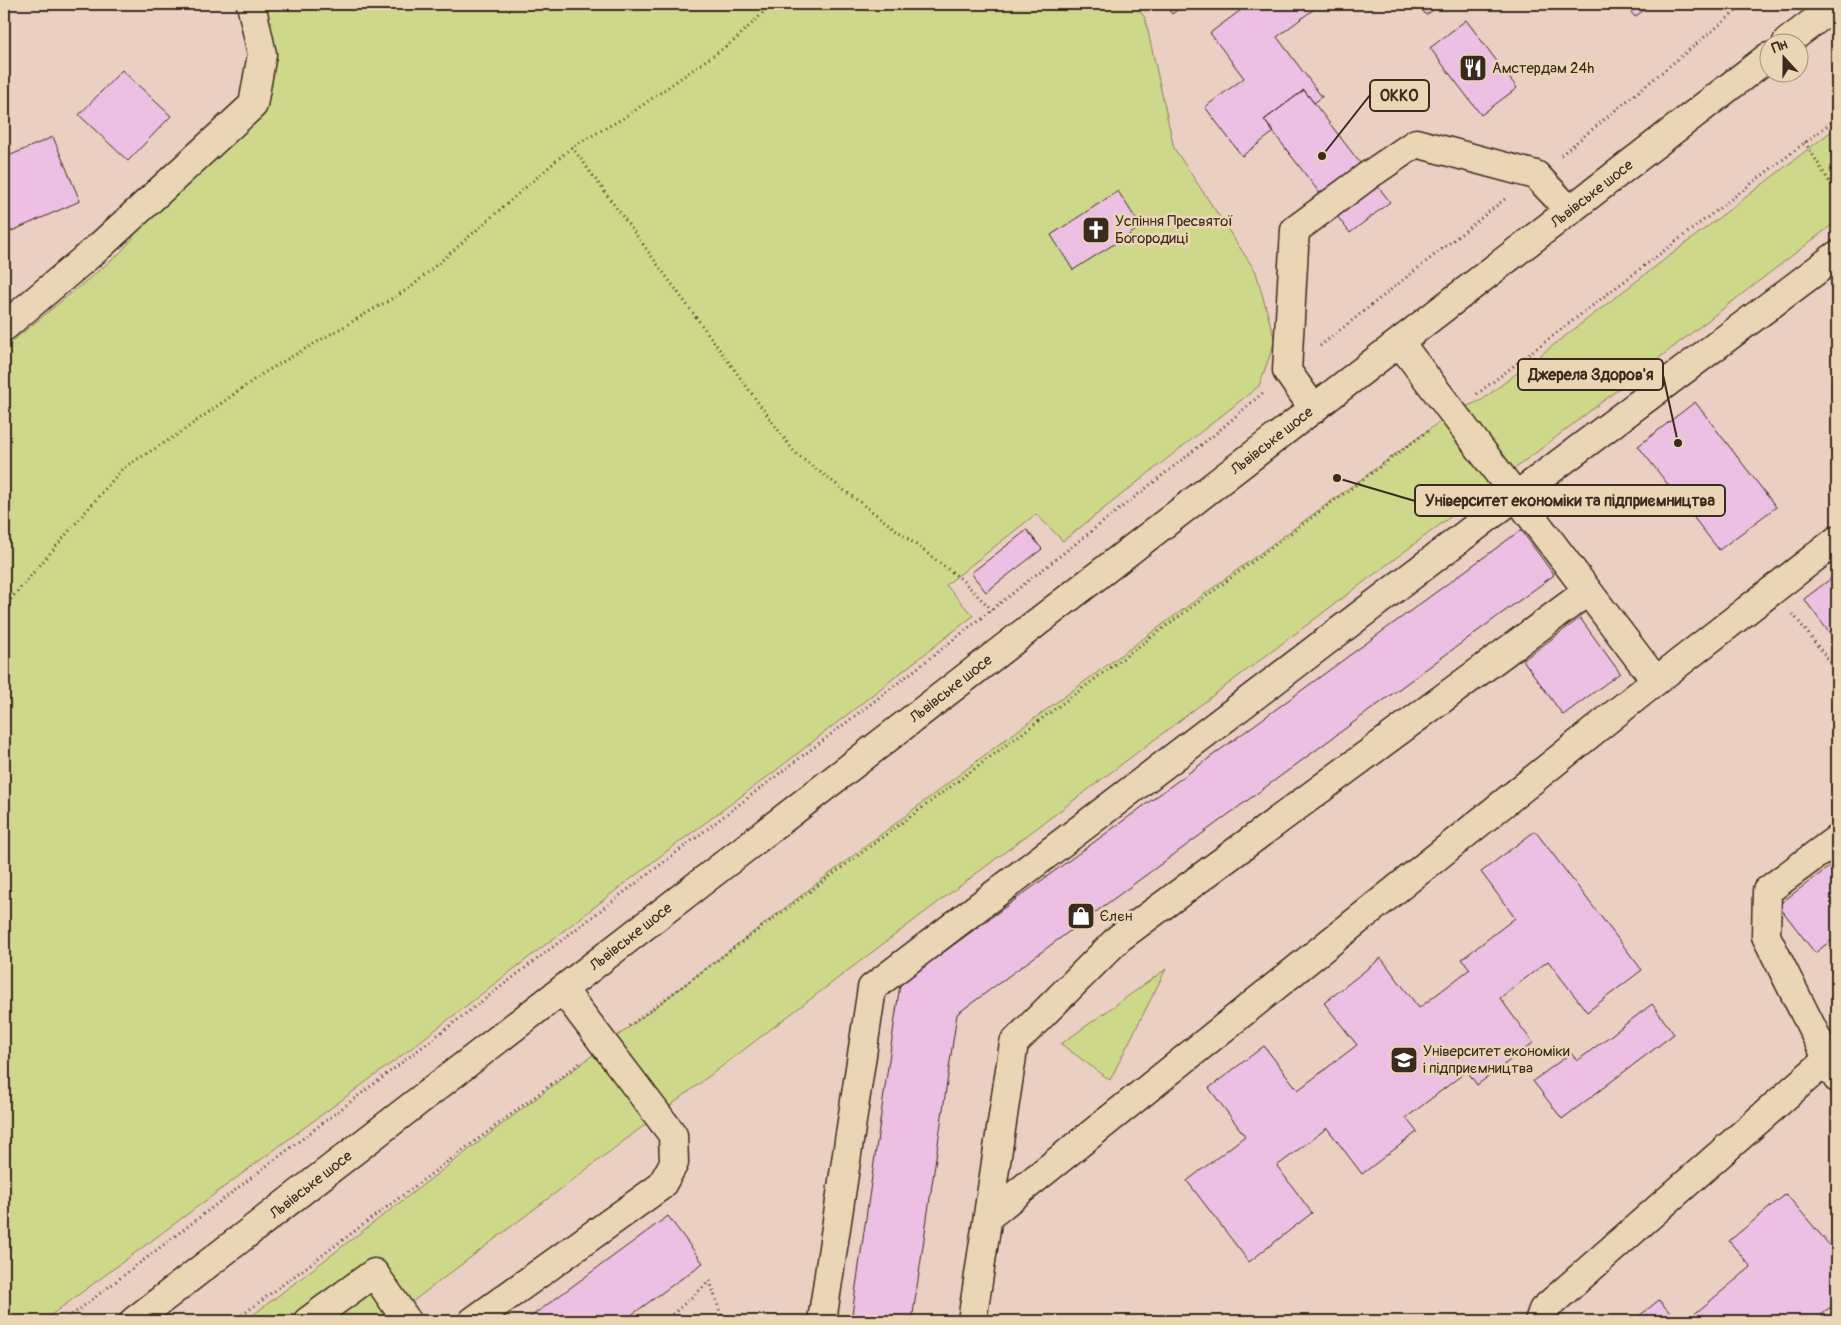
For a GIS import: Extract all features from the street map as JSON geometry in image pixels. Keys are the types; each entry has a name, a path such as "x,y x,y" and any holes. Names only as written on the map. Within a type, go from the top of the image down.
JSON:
{"main road":[{"path":"4,327 101,245 253,105 262,54 251,4"},
{"path":"1800,32 1837,4"},
{"name":"Львівське шосе","path":"134,1321 1758,65"},
{"path":"1314,409 1287,371 1295,230 1416,142 1536,175 1570,211"},
{"path":"822,1321 872,988 1516,496 1837,255"},
{"path":"1400,343 1656,681"},
{"path":"988,1216 1656,681 1837,540"},
{"path":"972,1321 1014,1043 1119,938 1588,591"},
{"path":"1539,1321 1543,1310 1834,1062 1766,936 1767,891 1837,839"},
{"path":"474,1321 661,1186 674,1163 673,1135 563,990"},
{"path":"308,1321 374,1273 407,1321"}],"path":[{"path":"4,607 124,468 177,435 262,374 410,288 572,146 627,116 735,40 772,4"},
{"path":"64,1321 904,679 1215,434 1287,371 1536,175 1745,4"},
{"path":"234,1321 1453,412 1837,118"},
{"path":"1805,142 1837,194"},
{"path":"572,146 795,453 962,579 992,610"},
{"path":"1774,589 1837,671"},
{"path":"664,1321 710,1281 721,1315 720,1321"}],"green space":[{"path":"261,4 1135,4 1145,18 1174,148 1256,272 1275,341 1259,386 1063,541 1036,514 946,585 973,616 774,772 667,851 401,1056 43,1321 4,1321 4,348 119,254 132,239 139,226 246,126"},
{"path":"1837,127 1837,221 1538,451 900,931 387,1321 245,1321 994,748 1453,412 1482,400"},
{"path":"1166,969 1110,1080 1061,1044"}],"building":[{"path":"1165,4 1185,4 1172,14"},
{"path":"1249,4 1310,4 1314,9 1277,37 1322,97 1314,103 1304,90 1264,120 1274,132 1242,156 1205,107 1244,78 1210,33"},
{"path":"1417,4 1441,4 1426,15"},
{"path":"1625,4 1651,4 1635,17"},
{"path":"1466,20 1517,88 1481,115 1430,48"},
{"path":"122,70 171,116 128,161 79,115"},
{"path":"1304,90 1390,202 1350,233 1264,120"},
{"path":"53,137 80,201 5,234 4,158"},
{"path":"1118,191 1141,227 1073,270 1051,235"},
{"path":"1695,402 1776,507 1719,550 1638,446"},
{"path":"1027,530 1042,549 986,592 971,573"},
{"path":"1521,530 1554,575 957,1014 912,1321 851,1321 900,984"},
{"path":"1837,574 1837,643 1804,599"},
{"path":"1580,618 1620,673 1563,715 1523,660"},
{"path":"1535,831 1642,970 1587,1012 1548,961 1500,998 1533,1043 1477,1085 1467,1071 1406,1118 1417,1132 1362,1174 1327,1128 1277,1166 1312,1213 1249,1262 1187,1181 1245,1136 1209,1088 1264,1046 1298,1090 1357,1045 1324,1003 1381,958 1419,1008 1470,969 1462,959 1515,918 1481,872"},
{"path":"1837,861 1837,936 1815,953 1778,905"},
{"path":"1652,1004 1674,1034 1562,1119 1533,1081 1571,1053 1577,1061"},
{"path":"1786,1194 1837,1254 1837,1302 1814,1321 1686,1321 1751,1267 1729,1241"},
{"path":"668,1216 703,1263 623,1321 525,1321"},
{"path":"1659,1300 1677,1321 1633,1321"}],"place":[{"name":"Амстердам 24h","path":"1473,68"},
{"name":"ОККО","path":"1322,156"},
{"name":"Успіння Пресвятої Богородиці","path":"1096,230"},
{"name":"Джерела Здоров'я","path":"1678,443"},
{"name":"Університет економіки та підприємництва","path":"1337,478"},
{"name":"Єлєн","path":"1081,916"},
{"name":"Університет економіки і підприємництва","path":"1404,1060"}]}
